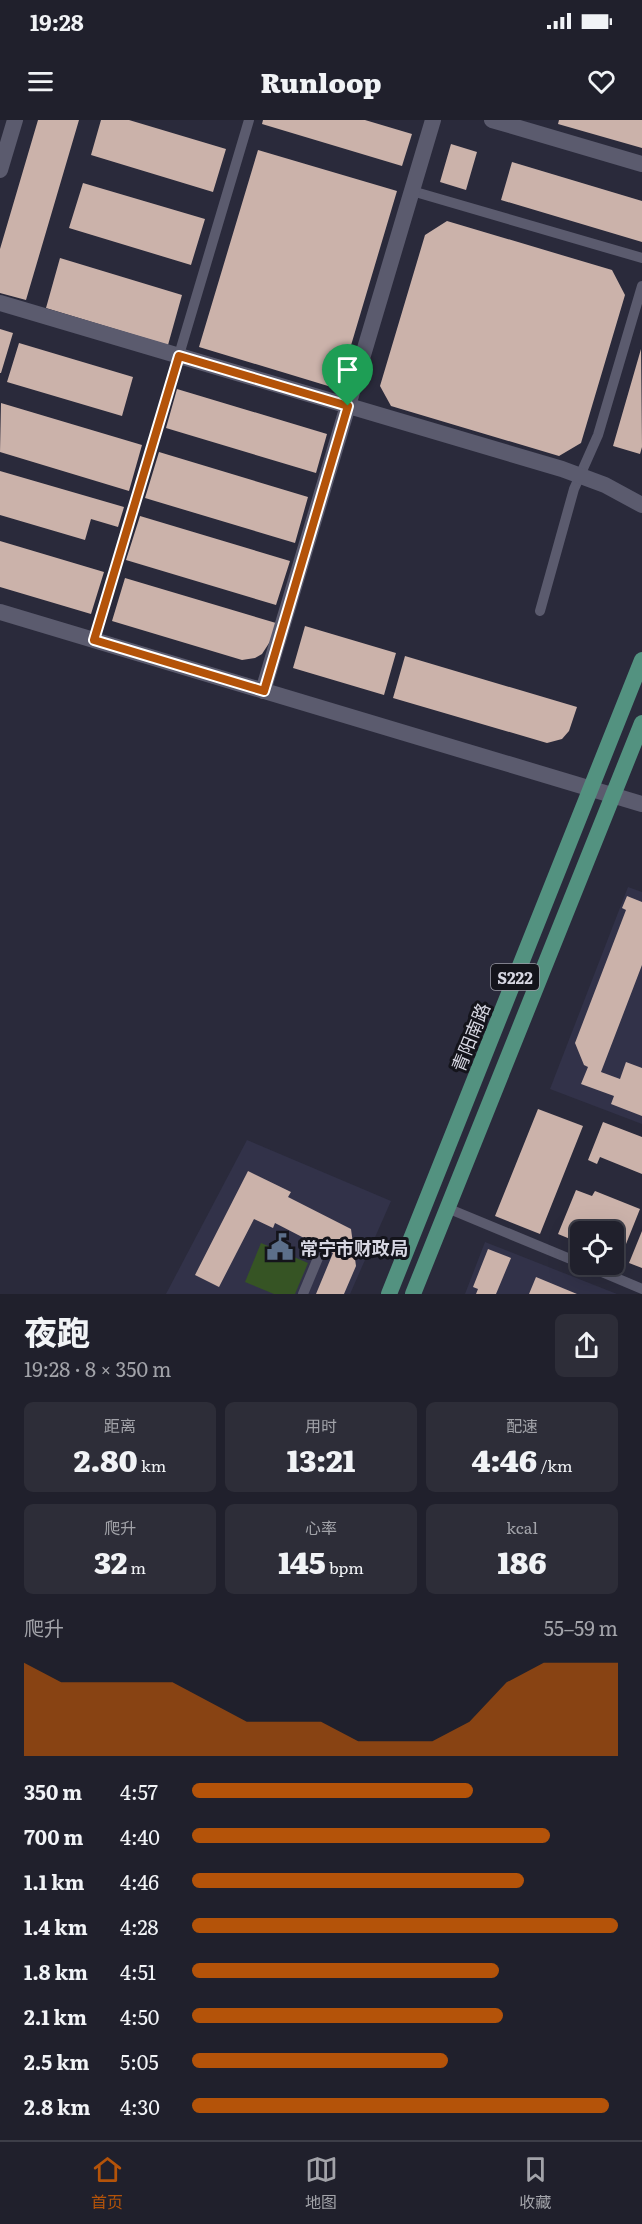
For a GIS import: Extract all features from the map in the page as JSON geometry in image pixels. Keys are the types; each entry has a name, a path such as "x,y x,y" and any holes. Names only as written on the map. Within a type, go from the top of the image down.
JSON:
{"main road":[{"name":"青阳南路","path":"388,1294 642,660"},
{"name":"S222","path":"416,1293 447,1208 642,723"}],"street":[{"path":"0,170 15,120"},
{"path":"264,691 433,120"},
{"path":"492,120 642,164"},
{"path":"0,303 580,476 605,485 642,505"},
{"path":"0,612 642,804"}],"lane":[{"path":"94,640 249,120"},
{"path":"412,191 642,258"},
{"path":"540,611 574,489 598,435 642,286"},
{"path":"447,1208 570,1259"},
{"path":"303,1294 318,1257"},
{"path":"608,1275 642,1289"}],"shaded area":[{"path":"628,887 642,892 642,1124 550,1089"},
{"name":"常宁市财政局","path":"247,1140 391,1201 350,1294 166,1294"},
{"path":"485,1242 617,1294 465,1294"}],"green space":[{"path":"261,1243 308,1263 295,1294 274,1294 245,1282"}],"building":[{"path":"38,120 79,120 26,300 0,293 0,249"},
{"path":"101,120 129,120 226,149 213,192 91,155"},
{"path":"263,120 365,120 412,134 402,166 262,124"},
{"path":"559,120 642,120 642,148 558,124"},
{"path":"451,144 477,152 466,190 440,182"},
{"path":"258,150 397,191 338,389 199,347"},
{"path":"512,162 642,201 642,242 501,200"},
{"path":"83,183 205,219 191,265 69,228"},
{"path":"447,221 612,270 625,295 581,443 559,456 391,406 380,386 425,235"},
{"path":"60,258 182,295 168,345 46,308"},
{"path":"0,329 13,333 1,373 0,373"},
{"path":"19,343 133,377 122,416 7,382"},
{"path":"641,349 642,447 640,454 613,446"},
{"path":"177,389 327,434 316,473 166,428"},
{"path":"1,403 142,445 129,491 0,452"},
{"path":"159,452 308,497 295,543 145,498"},
{"path":"0,471 124,507 118,527 91,519 85,540 0,515"},
{"path":"140,516 290,561 276,605 126,560"},
{"path":"0,541 104,572 91,614 0,587"},
{"path":"125,578 276,623 271,640 262,654 255,658 242,660 112,621"},
{"path":"305,626 396,653 384,695 293,668"},
{"path":"405,656 577,707 569,731 562,739 547,743 393,698"},
{"path":"627,896 642,902 642,965 601,1072 620,1079 626,1062 642,1068 642,1116 611,1104 614,1096 581,1084 588,1067 584,1065 575,1043 626,910 622,908"},
{"path":"538,1109 583,1126 540,1234 495,1216"},
{"path":"603,1122 642,1137 642,1174 600,1157 597,1164 588,1160"},
{"path":"248,1171 291,1192 288,1197 351,1229 356,1266 344,1294 316,1294 333,1253 275,1223 273,1228 254,1219 219,1287 195,1275"},
{"path":"576,1190 592,1196 595,1191 640,1209 624,1249 624,1221 570,1221 570,1239 558,1234"},
{"path":"642,1231 642,1268 629,1263"},
{"path":"488,1249 511,1258 496,1294 476,1294 478,1289 473,1287"},
{"path":"536,1277 577,1294 529,1294"}],"place":[{"name":"常宁市财政局","path":"280,1247"}],"route":[{"path":"179,356 348,406 264,691 94,640 179,356"}]}
